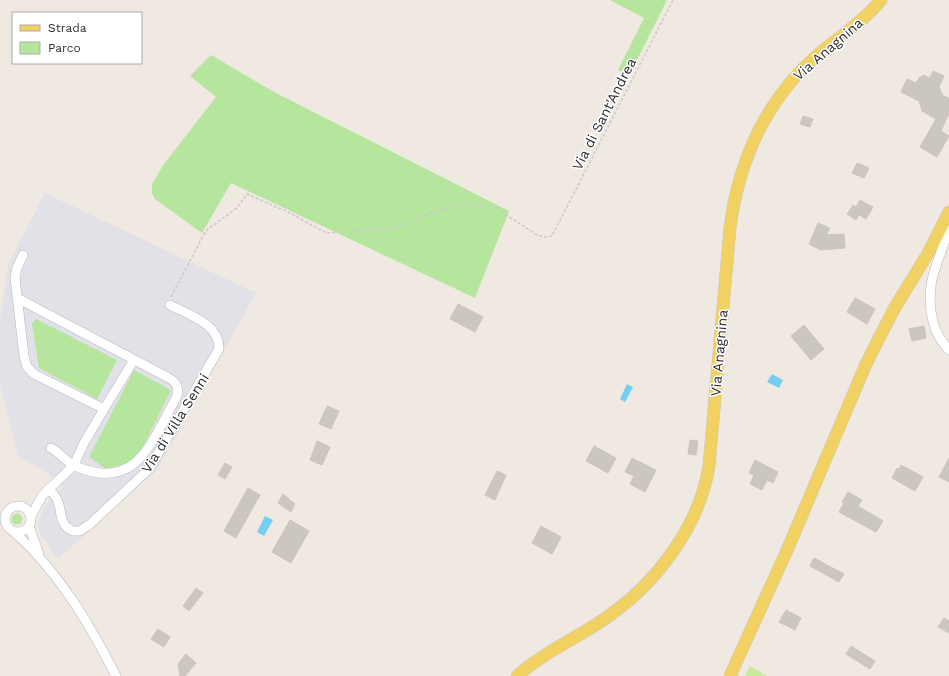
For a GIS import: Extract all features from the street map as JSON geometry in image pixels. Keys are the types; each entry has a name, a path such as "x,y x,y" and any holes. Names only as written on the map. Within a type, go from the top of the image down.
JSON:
{"main road":[{"name":"Via Anagnina","path":"517,676 542,658 604,619 630,599 657,571 690,522 703,493 710,460 733,201 744,165 764,119 788,85 806,65 865,16 881,0"},
{"path":"730,676 788,548 874,347 894,309 927,255 947,216"}],"street":[{"path":"947,216 948,232 934,272 930,304 936,331 949,350"},
{"path":"23,255 16,273 17,298 24,356 27,367 34,374 104,409"},
{"path":"17,298 175,382 178,392 145,453 132,467 124,471 107,474 93,472 74,465 51,448"},
{"name":"Via di Villa Senni","path":"48,489 59,501 64,525 73,531 80,531 139,480 158,455 219,349 218,337 212,328 170,305"},
{"path":"39,555 30,526 30,516 48,489 74,465 84,443 134,360"},
{"path":"40,499 23,507 15,507 4,512 7,528 39,555 67,591 116,676"},
{"path":"23,507 30,516"},
{"path":"7,528 24,531 30,526"}],"path":[{"name":"Via di Sant'Andrea","path":"170,305 170,299 204,234 208,229 236,208 247,194 288,212 326,232 390,228 405,225 430,213 473,203 496,208 537,235 544,237 552,236 673,0"}],"shaded area":[{"path":"45,193 256,293 158,468 58,559 40,534 38,523 44,507 63,486 57,479 18,456 0,384 0,321 8,265"}],"green space":[{"path":"610,0 667,0 629,76 618,70 644,18"},
{"path":"211,55 274,92 509,211 475,298 231,183 202,233 155,199 152,193 152,184 164,164 216,97 190,76"},
{"path":"36,319 117,360 97,399 39,368 32,324"},
{"path":"134,370 171,390 136,461 106,469 89,457"},
{"path":"15,514 19,514 21,515 21,523 15,524 12,521 12,517"},
{"path":"750,666 767,676 745,676"}],"water":[{"path":"772,374 783,380 779,388 767,382"},
{"path":"627,384 633,387 625,402 620,399"},
{"path":"265,516 273,520 264,536 257,532"}],"building":[{"path":"933,71 944,76 939,87 943,96 949,98 949,113 941,131 949,136 937,157 920,147 936,119 922,111 919,101 901,92 907,79 916,83 919,78 924,75 930,78"},
{"path":"803,116 813,119 810,127 800,124"},
{"path":"857,163 869,168 864,178 852,173"},
{"path":"860,200 873,207 866,219 859,215 856,220 847,214 853,205 856,207"},
{"path":"818,223 830,228 826,235 844,234 845,248 821,250 809,244"},
{"path":"855,298 875,309 867,324 847,312"},
{"path":"458,304 483,317 475,332 450,319"},
{"path":"804,325 824,349 811,360 791,336"},
{"path":"924,326 926,338 912,341 909,329"},
{"path":"327,406 339,411 331,429 319,424"},
{"path":"690,440 698,441 696,455 688,454"},
{"path":"317,441 330,447 322,465 310,460"},
{"path":"594,446 616,458 608,473 586,461"},
{"path":"632,458 656,470 645,492 630,484 634,476 625,472"},
{"path":"949,458 949,482 939,477"},
{"path":"755,460 778,472 773,483 767,480 762,490 750,484 754,475 749,473"},
{"path":"225,463 232,467 225,479 218,475"},
{"path":"901,465 923,477 915,491 892,478 897,468 899,469"},
{"path":"497,471 506,475 495,500 485,495"},
{"path":"248,488 260,495 236,538 224,531"},
{"path":"848,492 862,500 858,506 883,521 876,532 839,512 844,503 842,502"},
{"path":"283,494 295,504 291,512 278,503"},
{"path":"290,520 309,531 291,563 272,552"},
{"path":"541,526 561,537 552,554 532,543"},
{"path":"814,558 844,574 839,582 810,566"},
{"path":"196,588 203,593 189,611 183,606"},
{"path":"786,610 801,618 795,630 779,622"},
{"path":"944,618 949,621 949,633 938,627"},
{"path":"158,629 170,637 164,647 151,639"},
{"path":"851,646 875,661 870,669 846,654"},
{"path":"186,654 196,663 185,676 180,676 178,664"}]}
